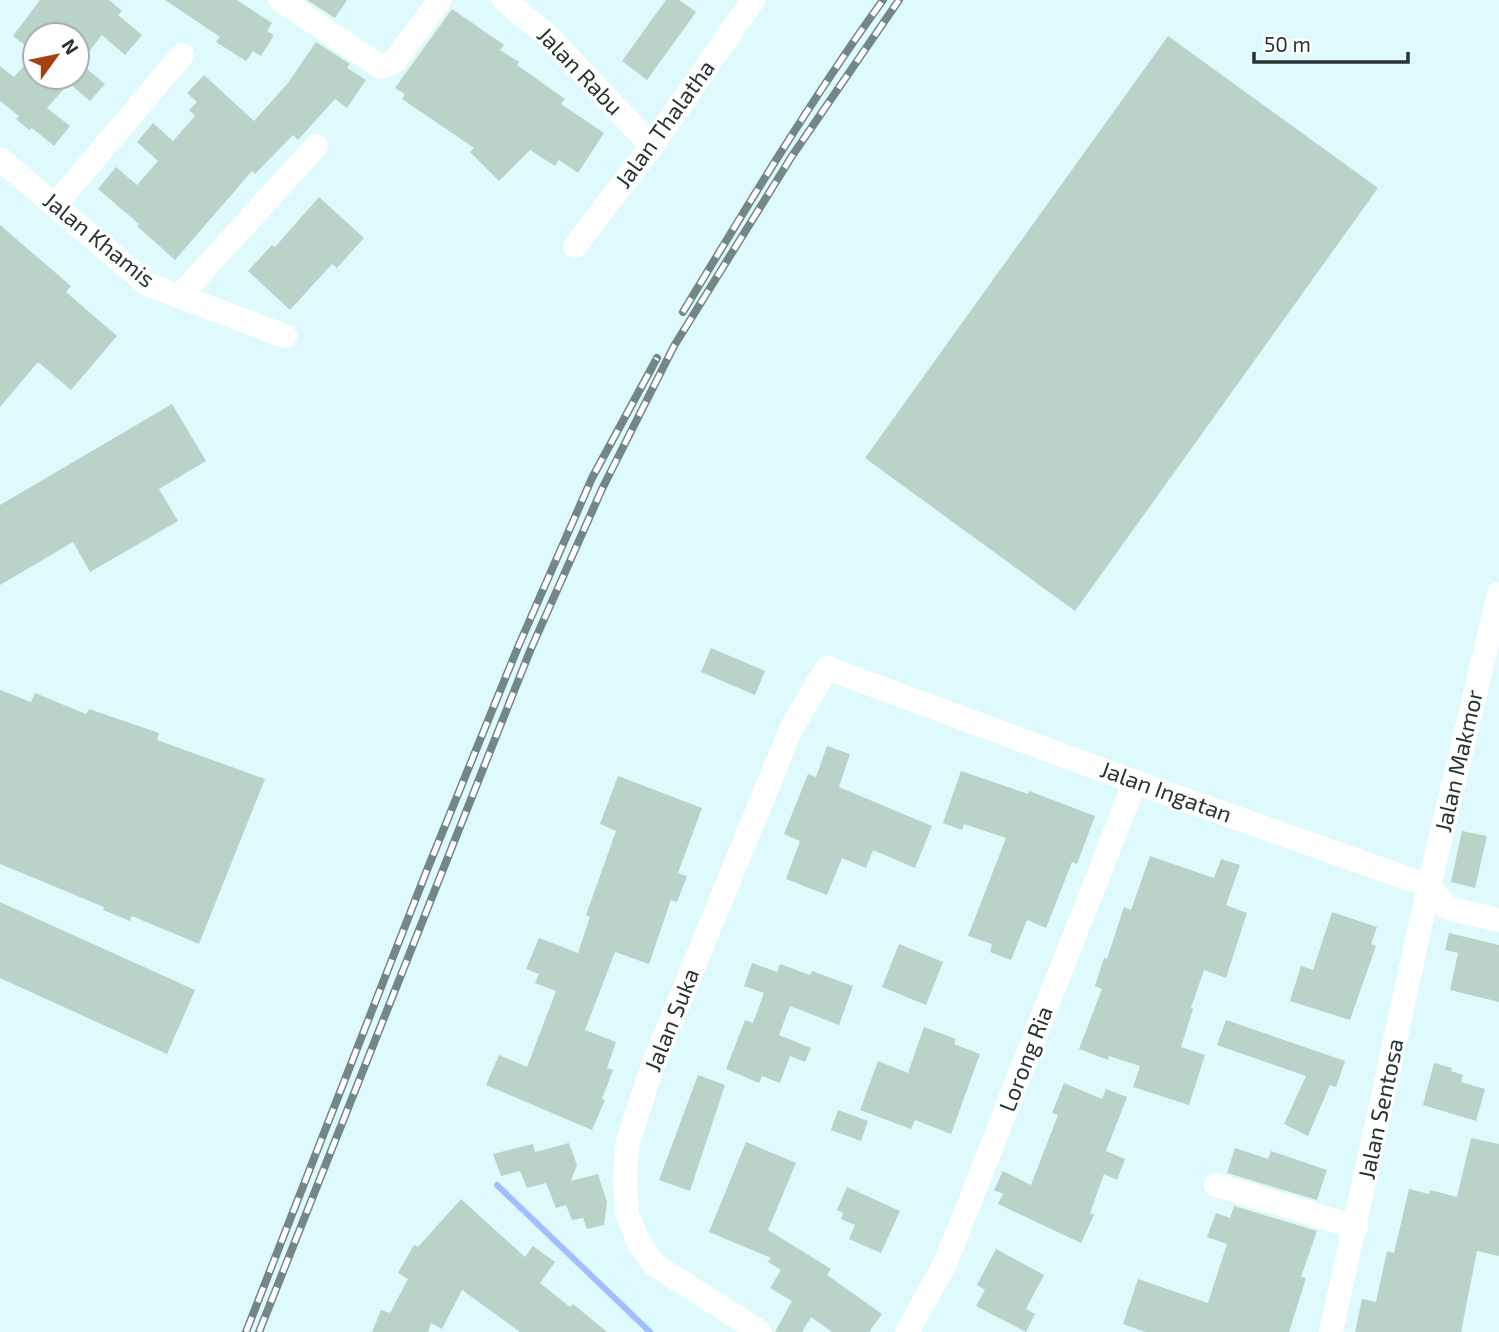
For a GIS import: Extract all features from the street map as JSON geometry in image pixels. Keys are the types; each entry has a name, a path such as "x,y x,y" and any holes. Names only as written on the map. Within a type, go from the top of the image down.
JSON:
{"street":[{"path":"280,0 382,67 394,62 440,0"},
{"name":"Jalan Rabu","path":"505,0 547,35 652,146"},
{"name":"Jalan Thalatha","path":"575,246 652,146 753,0"},
{"path":"56,204 182,55"},
{"path":"179,298 316,146"},
{"name":"Jalan Khamis","path":"0,159 147,284 285,336"},
{"name":"Jalan Makmor","path":"1429,886 1499,594"},
{"name":"Jalan Ingatan","path":"827,668 1135,782 1429,886 1447,908 1499,920"},
{"name":"Jalan Suka","path":"760,1332 655,1265 638,1241 627,1214 627,1145 653,1065 792,727 827,668"},
{"name":"Lorong Ria","path":"907,1332 946,1262 1135,782"},
{"name":"Jalan Sentosa","path":"1331,1332 1429,886"},
{"path":"1216,1185 1356,1227"}],"building":[{"path":"40,0 109,0 122,11 118,15 142,35 125,55 102,35 91,49 91,21 24,21"},
{"path":"165,0 237,0 272,23 267,31 274,35 261,56 253,51 246,61 216,42 220,37"},
{"path":"307,0 347,0 335,18"},
{"path":"666,0 679,0 696,12 647,80 622,61"},
{"path":"452,9 504,45 500,50 565,99 561,104 604,133 578,173 559,160 555,166 530,150 499,181 470,152 474,148 402,99 405,94 395,88"},
{"path":"21,25 21,42 13,36"},
{"path":"1168,36 1378,188 1075,611 865,458"},
{"path":"316,42 350,64 347,68 366,80 347,108 335,99 298,140 293,135 255,174 252,171 175,260 98,189 116,167 137,185 158,161 137,142 153,123 173,141 195,116 189,110 197,102 187,93 204,75 254,121 288,83"},
{"path":"0,66 14,77 21,69 21,91 62,91 47,108 70,126 54,146 32,128 29,130 16,119 19,116 0,101"},
{"path":"91,72 105,84 90,101 78,91 91,91"},
{"path":"319,197 364,238 337,268 332,264 290,310 248,271 272,245 275,247"},
{"path":"0,225 71,286 66,292 117,336 71,390 38,362 0,407"},
{"path":"172,404 206,461 159,489 178,521 90,572 73,542 0,585 0,505"},
{"path":"711,648 765,671 755,695 701,672"},
{"path":"0,690 31,702 35,693 86,714 89,709 159,733 157,740 265,779 199,944 132,916 130,921 103,910 104,907 0,864"},
{"path":"827,746 850,754 839,787 932,826 915,868 873,850 866,868 842,858 827,895 786,879 800,841 784,834 808,774 816,777"},
{"path":"961,771 1028,794 1029,791 1095,816 1077,864 1072,862 1046,928 1027,920 1011,960 990,952 992,944 968,936 1006,838 964,824 962,830 943,823"},
{"path":"618,776 702,808 678,873 687,876 677,902 671,900 649,964 615,952 585,1030 616,1042 607,1068 613,1070 602,1099 605,1100 592,1130 486,1085 499,1055 527,1067 556,991 535,983 539,974 526,969 539,938 578,953 590,917 586,915 616,831 600,824"},
{"path":"1462,831 1487,836 1475,888 1451,882"},
{"path":"1150,856 1214,878 1221,859 1240,865 1226,905 1247,913 1226,978 1204,970 1181,1047 1205,1055 1189,1105 1133,1087 1140,1066 1109,1056 1108,1060 1079,1049 1102,989 1095,986 1104,958 1107,959 1124,907 1131,910"},
{"path":"0,902 195,990 167,1054 0,978"},
{"path":"1332,912 1377,927 1371,944 1376,946 1350,1020 1290,1001 1301,966 1313,970"},
{"path":"1449,933 1499,945 1499,1002 1450,990 1458,953 1445,950"},
{"path":"899,944 943,962 926,1005 882,987"},
{"path":"752,963 777,972 780,964 810,975 812,971 853,986 839,1025 790,1006 779,1035 811,1048 805,1062 790,1056 780,1083 762,1076 759,1083 726,1069 745,1020 753,1023 764,993 744,986"},
{"path":"1226,1020 1345,1061 1336,1087 1330,1085 1308,1136 1284,1124 1306,1076 1217,1045"},
{"path":"924,1027 956,1039 954,1044 980,1054 951,1134 915,1120 911,1129 860,1110 878,1061 908,1073"},
{"path":"1434,1063 1452,1068 1451,1071 1463,1075 1461,1082 1485,1089 1476,1121 1423,1105"},
{"path":"698,1075 725,1085 690,1191 659,1180"},
{"path":"1064,1083 1102,1099 1106,1089 1127,1097 1106,1151 1125,1159 1117,1180 1104,1174 1090,1213 1094,1215 1081,1243 998,1204 1003,1194 994,1190 1003,1171 1031,1185 1058,1115 1052,1113"},
{"path":"838,1110 868,1121 861,1141 831,1130"},
{"path":"1471,1138 1499,1144 1499,1256 1477,1251 1461,1332 1355,1332 1362,1299 1376,1302 1387,1251 1394,1253 1409,1189 1429,1194 1430,1190 1457,1197"},
{"path":"746,1142 796,1163 768,1230 831,1269 827,1275 882,1314 869,1332 832,1332 811,1317 802,1332 775,1332 792,1301 770,1288 781,1270 768,1262 771,1258 709,1232"},
{"path":"569,1143 577,1165 571,1181 598,1174 607,1202 604,1225 587,1229 583,1218 572,1220 566,1205 556,1208 546,1183 527,1188 520,1171 501,1176 493,1154 533,1144 535,1152"},
{"path":"1235,1148 1268,1159 1271,1151 1327,1170 1317,1200 1227,1173"},
{"path":"847,1187 900,1211 881,1253 849,1239 855,1225 841,1219 843,1213 837,1210"},
{"path":"461,1199 525,1257 533,1246 555,1262 540,1283 570,1307 573,1304 607,1332 520,1332 462,1290 442,1329 431,1323 428,1332 372,1332 381,1310 390,1313 408,1279 398,1273 414,1245 418,1247"},
{"path":"1234,1206 1317,1231 1301,1277 1306,1278 1289,1332 1145,1332 1123,1324 1138,1279 1208,1303 1227,1244 1207,1237 1216,1213 1230,1218"},
{"path":"996,1249 1044,1275 1026,1309 1035,1314 1026,1332 976,1306 985,1290 977,1285"}],"waterway":[{"path":"497,1185 650,1332"}],"railway":[{"path":"683,312 755,193 883,0"},
{"path":"259,1332 530,651 602,489 674,346 792,156 899,0"},
{"path":"246,1332 427,870 518,647 592,478 657,358"}]}
